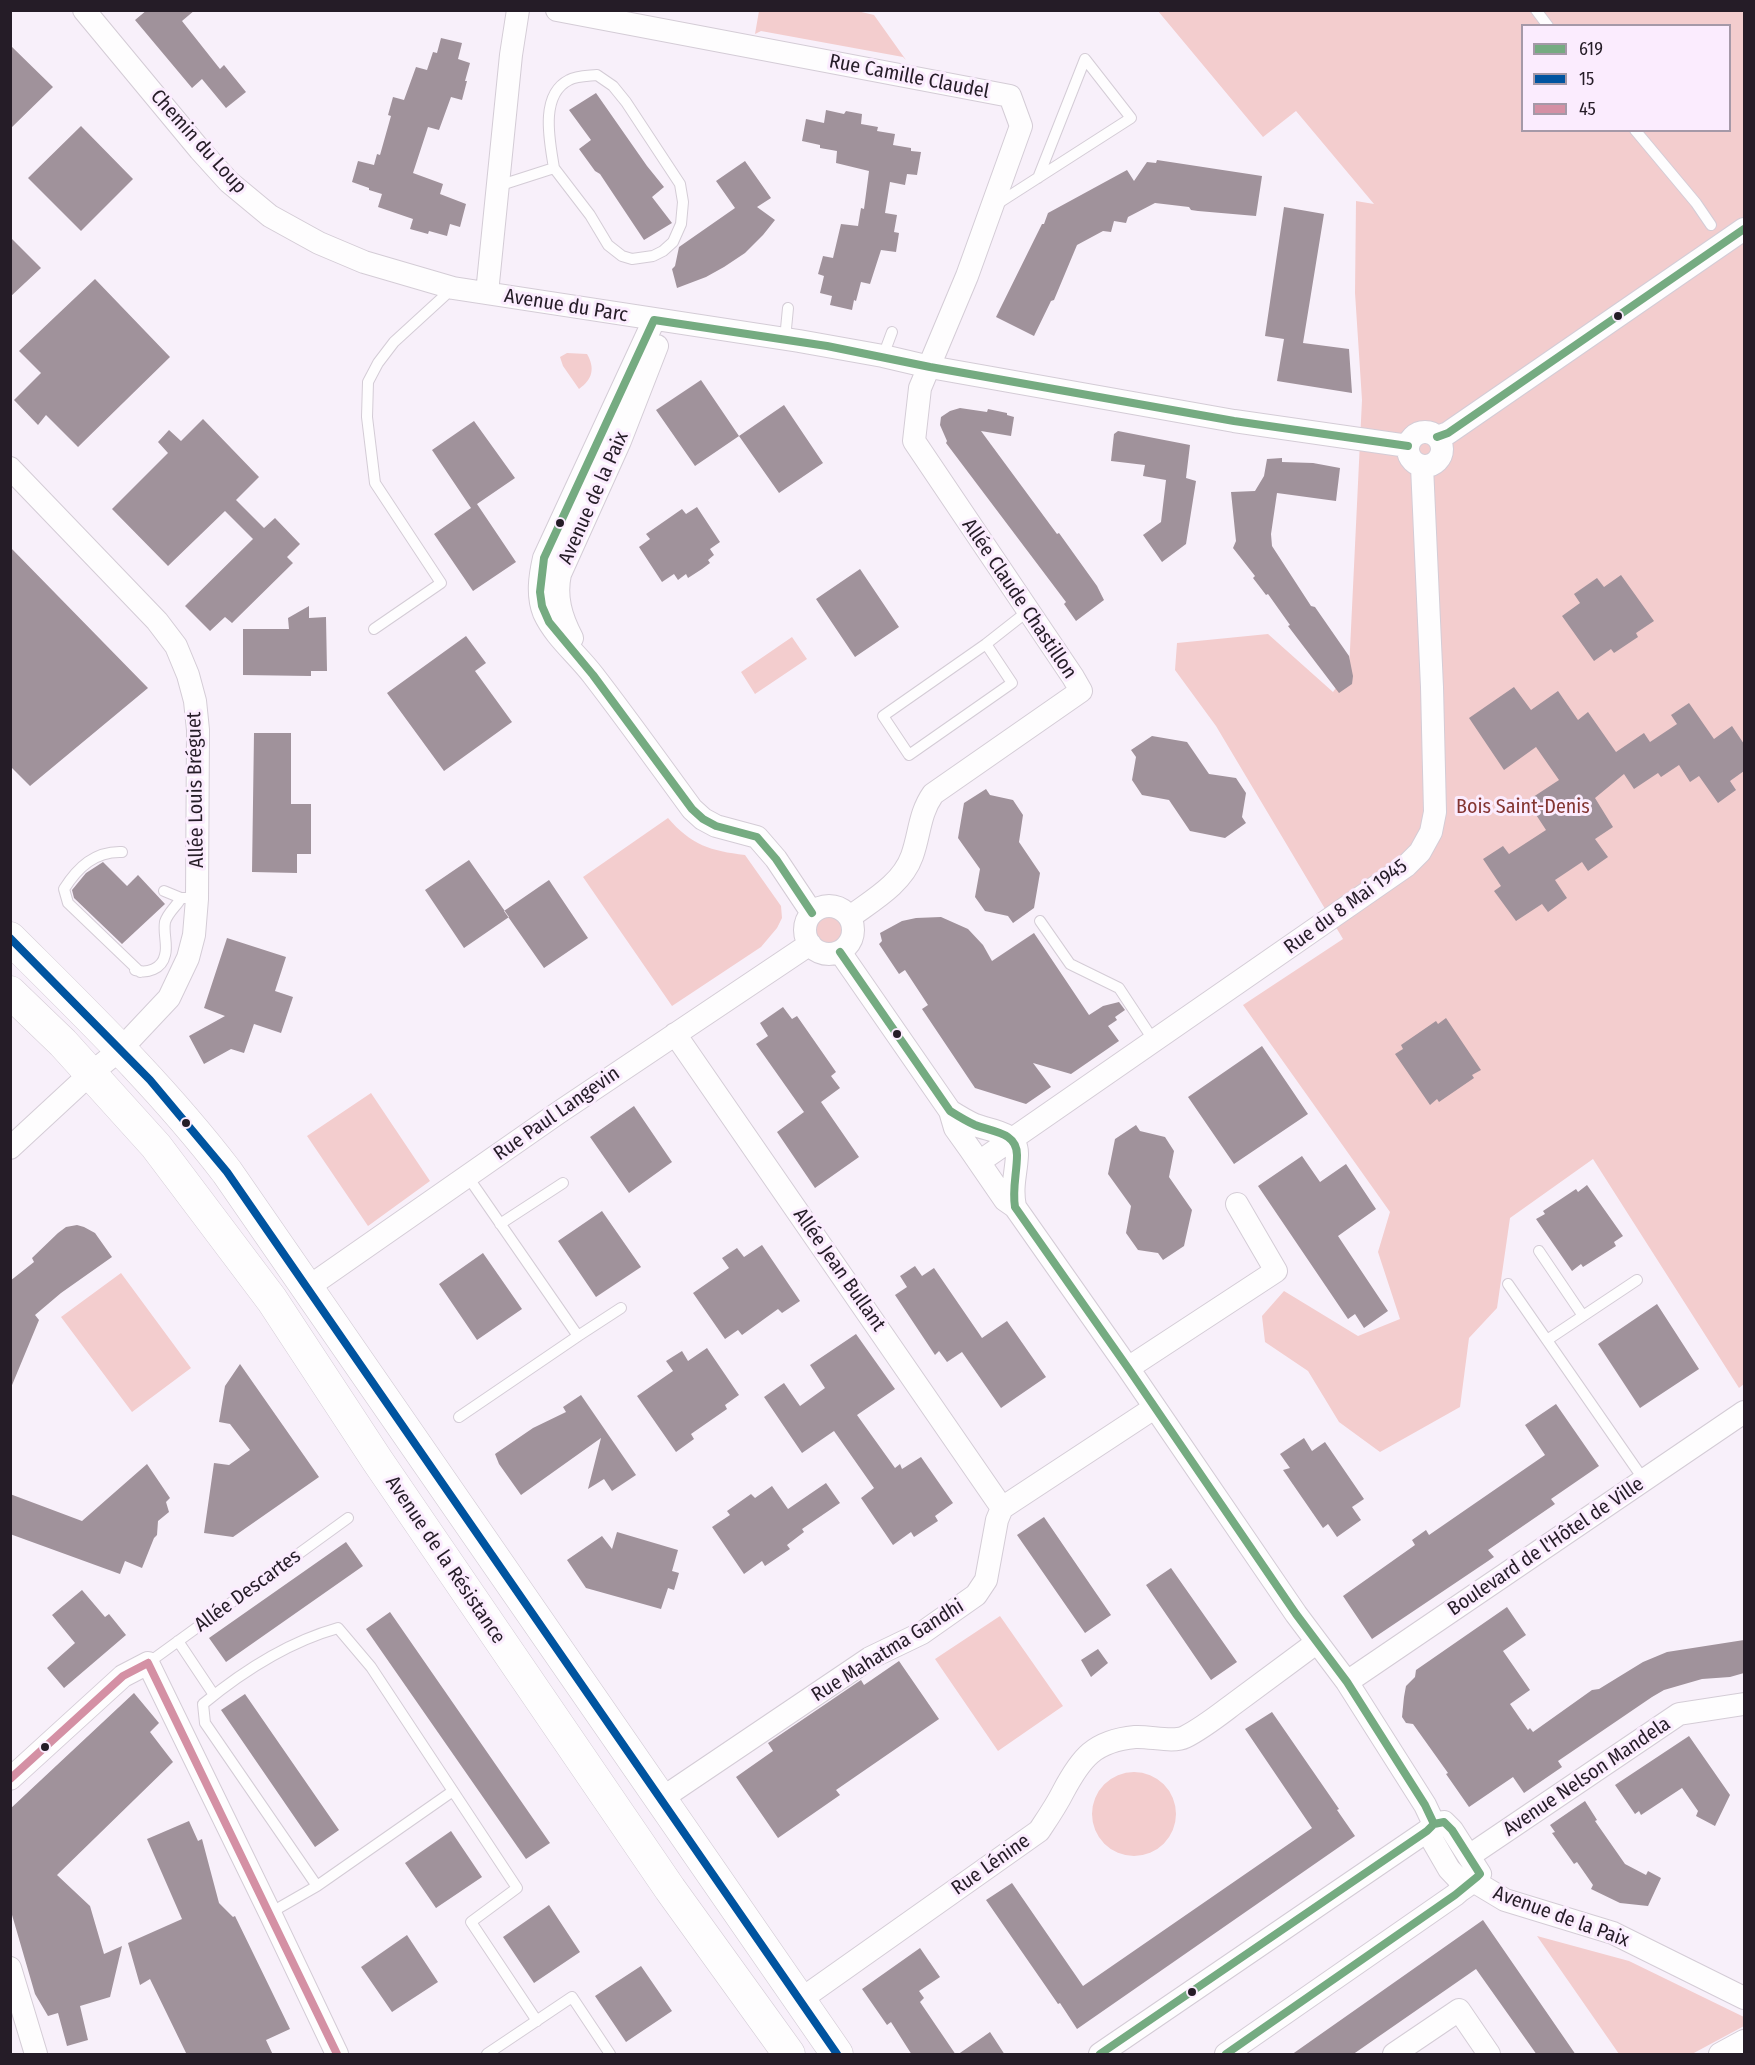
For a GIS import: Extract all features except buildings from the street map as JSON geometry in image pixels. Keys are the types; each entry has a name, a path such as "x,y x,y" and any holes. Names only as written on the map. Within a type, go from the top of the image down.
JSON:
{"main road":[{"name":"Avenue de la Résistance","path":"10,938 121,1049 201,1137 837,2055"},
{"name":"Avenue de la Résistance","path":"10,992 156,1146 272,1300 377,1460 664,1879 789,2055"}],"street":[{"name":"Chemin du Loup","path":"84,10 200,150 229,182 270,216 319,243 364,262 470,290"},
{"path":"470,290 498,186 511,55 518,10"},
{"name":"Rue Camille Claudel","path":"557,10 1010,96 1021,126 967,276 930,367"},
{"path":"1437,437 1449,433 1744,229"},
{"name":"Avenue du Parc","path":"470,290 785,339 1234,421 1408,447"},
{"name":"Avenue de la Paix","path":"660,320 544,558 540,577 541,602 544,613 560,638 592,673 692,809 703,819 716,826 757,837 776,860 812,913"},
{"name":"Allée Claude Chastillon","path":"850,917 895,883 903,873 912,858 924,806 933,794 1081,691 914,441 920,388 930,367"},
{"path":"1426,432 1437,437 1441,443 1440,457 1429,465 1422,466 1411,459 1408,447 1410,440 1419,433 1426,432"},
{"name":"Rue du 8 Mai 1945","path":"979,1162 1406,866 1420,852 1431,832 1434,812 1432,687 1422,466"},
{"name":"Allée Louis Bréguet","path":"10,468 158,621 176,646 188,675 195,701 198,730 189,898 194,935 188,958 169,998 121,1049 90,1074 10,1148"},
{"path":"827,906 844,910 850,917 853,933 850,942 840,952 827,954 810,944 805,932 812,913 827,906"},
{"name":"Rue Paul Langevin","path":"307,1288 675,1034 810,944"},
{"name":"Avenue de la Paix","path":"840,952 950,1111 955,1128 1005,1200 1015,1207 1316,1643 1347,1682 1425,1805 1431,1828 1449,1869 1470,1884 1505,1900 1613,1933 1744,1998"},
{"name":"Allée Jean Bullant","path":"675,1034 1002,1508"},
{"name":"Avenue de la Paix","path":"950,1111 976,1126 998,1130 1011,1139"},
{"path":"1011,1139 1017,1152 1012,1191 1015,1207"},
{"path":"1128,1368 1276,1271 1237,1204"},
{"path":"1002,1508 1154,1408"},
{"name":"Boulevard de l'Hôtel de Ville","path":"1347,1682 1744,1412"},
{"name":"Rue Mahatma Gandhi","path":"661,1799 870,1658 922,1633 976,1595 986,1580 997,1520 1002,1508"},
{"name":"Rue Lénine","path":"800,2000 1039,1831 1073,1772 1086,1755 1105,1744 1123,1738 1149,1736 1166,1739 1182,1738 1205,1725 1316,1643"},
{"path":"10,1779 123,1676 148,1663 337,2055"},
{"name":"Avenue Nelson Mandela","path":"1469,1856 1679,1714 1744,1704"},
{"name":"Avenue de la Paix","path":"1431,1828 1444,1822 1469,1856 1480,1874 1470,1884"},
{"path":"1100,2055 1431,1828"},
{"path":"1226,2055 1470,1884"},
{"path":"10,1968 36,2055"},
{"path":"1394,2055 1459,2010 1490,2055"},
{"path":"1720,2055 1744,2041"}],"lane":[{"path":"1536,10 1546,24"},
{"path":"992,207 1038,178 1131,118 1086,60 1038,178"},
{"path":"597,75 613,86 626,102 680,184 683,202 681,224 673,242 653,256 632,259 622,256 608,245 590,215 555,168 548,127 550,108 559,87 570,79 597,75"},
{"path":"1637,132 1696,203 1711,225"},
{"path":"498,186 555,168"},
{"path":"375,629 441,583 375,483 367,417 368,382 378,363 394,342 470,290"},
{"path":"785,339 788,308"},
{"path":"883,356 892,332"},
{"path":"987,644 1012,683 909,755 883,716 987,644 1028,611"},
{"path":"122,852 110,851 94,856 72,876 64,889 68,903 140,972"},
{"path":"164,891 189,898"},
{"path":"126,966 140,972 153,971 162,963 166,955 167,916 189,898"},
{"path":"1040,921 1070,964 1119,988 1154,1041"},
{"path":"468,1177 578,1336"},
{"path":"500,1224 563,1183"},
{"path":"1539,1251 1583,1316"},
{"path":"1547,1340 1637,1280"},
{"path":"1508,1284 1644,1480"},
{"path":"459,1418 621,1308"},
{"name":"Allée Descartes","path":"148,1663 348,1518"},
{"path":"317,1886 205,1723 203,1704 249,1668 312,1635 338,1628 371,1667 517,1888 471,1922 537,2021"},
{"path":"178,1641 213,1695"},
{"path":"270,1913 317,1886 453,1791"},
{"path":"487,2055 572,1997 610,2055"}],"green space":[{"path":"853,10 874,15 906,60 903,57 761,31 755,34 759,11"},
{"name":"Bois Saint-Denis","path":"1158,11 1744,11 1744,1384 1739,1388 1593,1159 1510,1218 1497,1308 1469,1338 1460,1407 1380,1452 1339,1422 1308,1371 1265,1342 1262,1316 1284,1291 1358,1336 1400,1319 1378,1252 1390,1212 1243,1005 1343,939 1216,726 1175,670 1177,643 1268,634 1333,692 1349,670 1362,400 1355,293 1356,201 1374,204 1296,111 1263,137"},
{"path":"567,353 587,354 590,359 592,369 590,377 579,389 563,366 560,357"},
{"path":"792,637 807,659 755,694 741,672"},
{"path":"668,818 685,835 702,845 745,855 781,906 782,918 777,928 761,947 672,1006 583,877"},
{"path":"829,917 838,921 842,930 838,939 829,943 820,939 816,930 820,921"},
{"path":"371,1093 430,1181 368,1226 307,1136"},
{"path":"121,1273 191,1368 132,1412 61,1317"},
{"path":"1000,1616 1063,1706 998,1751 935,1659"},
{"path":"1134,1772 1157,1779 1169,1791 1176,1814 1169,1837 1157,1849 1134,1856 1111,1849 1099,1837 1092,1814 1099,1791 1111,1779"},
{"path":"1537,1936 1629,1961 1744,2017 1744,2026 1692,2054 1619,2054"}],"transit line":[{"name":"619","path":"1437,437 1448,433 1744,229"},
{"name":"619","path":"812,913 776,859 757,837 716,826 703,819 692,809 593,675 549,622 542,606 540,592 544,558 654,320 827,346 930,367 1234,421 1408,446"},
{"name":"15","path":"10,938 150,1080 227,1172 837,2054"},
{"name":"619","path":"840,952 950,1111 975,1125 1002,1134 1013,1142 1017,1155 1015,1207 1296,1614 1347,1682 1425,1805 1434,1824"},
{"name":"45","path":"148,1663 337,2054"},
{"name":"45","path":"10,1779 123,1676 148,1663"},
{"name":"619","path":"1100,2054 1434,1824 1444,1822 1452,1830 1480,1874 1455,1895 1226,2054"}]}
